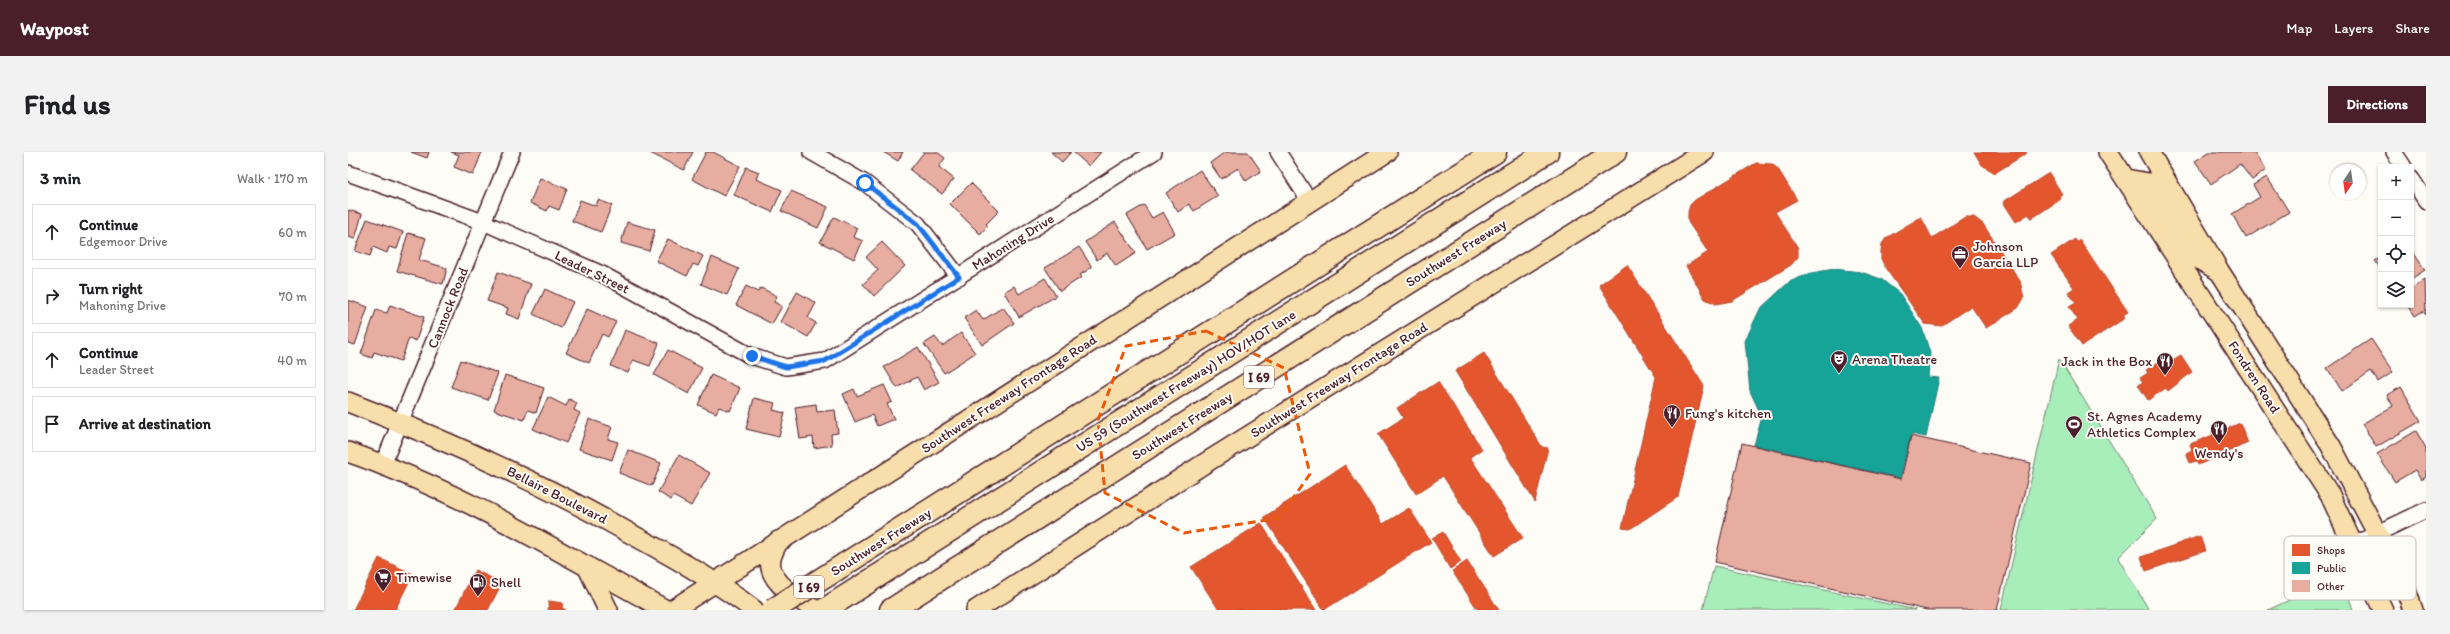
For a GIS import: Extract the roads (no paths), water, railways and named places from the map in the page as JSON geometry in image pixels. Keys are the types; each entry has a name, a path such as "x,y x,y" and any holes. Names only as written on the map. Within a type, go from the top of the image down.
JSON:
{"highway":[{"name":"Southwest Freeway","path":"773,610 1495,152"},
{"name":"US 59 (Southwest Freeway) HOV/HOT lane","path":"824,610 1546,152"},
{"name":"Southwest Freeway","path":"898,606 1615,152"}],"main road":[{"name":"Southwest Freeway Frontage Road","path":"672,610 1387,152"},
{"name":"Southwest Freeway Frontage Road","path":"976,610 1202,465 1704,152"},
{"name":"Fondren Road","path":"2108,152 2330,495 2351,536"},
{"name":"Fondren Road","path":"2149,152 2220,272 2331,446 2377,534"},
{"path":"2126,179 2149,183 2197,258 2220,272"},
{"name":"Bellaire Boulevard","path":"348,402 458,446 591,511 716,581 754,610"},
{"path":"348,452 383,464 509,523 666,610"},
{"path":"778,541 771,560 772,571 780,583 814,610"},
{"path":"587,566 608,610"},
{"name":"Fondren Road","path":"2379,600 2383,610"},
{"name":"Fondren Road","path":"2410,600 2413,610"}],"street":[{"name":"Cannock Road","path":"383,464 512,152"},
{"path":"811,152 865,183 918,224 959,277"},
{"name":"Mahoning Drive","path":"832,357 1153,152"},
{"path":"1278,152 1310,202"},
{"path":"2394,152 2402,164"},
{"name":"Leader Street","path":"348,174 483,222 602,274 752,356 786,367 825,361 832,357"},
{"path":"2414,183 2426,201"},
{"path":"2373,536 2426,510"}],"place":[{"name":"Johnson Garcia LLP","path":"1960,269"},
{"name":"Arena Theatre","path":"1839,374"},
{"name":"Jack in the Box","path":"2165,376"},
{"name":"Fung's kitchen","path":"1672,428"},
{"name":"St. Agnes Academy Athletics Complex","path":"2074,439"},
{"name":"Wendy's","path":"2219,444"},
{"name":"Timewise","path":"383,592"},
{"name":"Shell","path":"478,597"}]}
